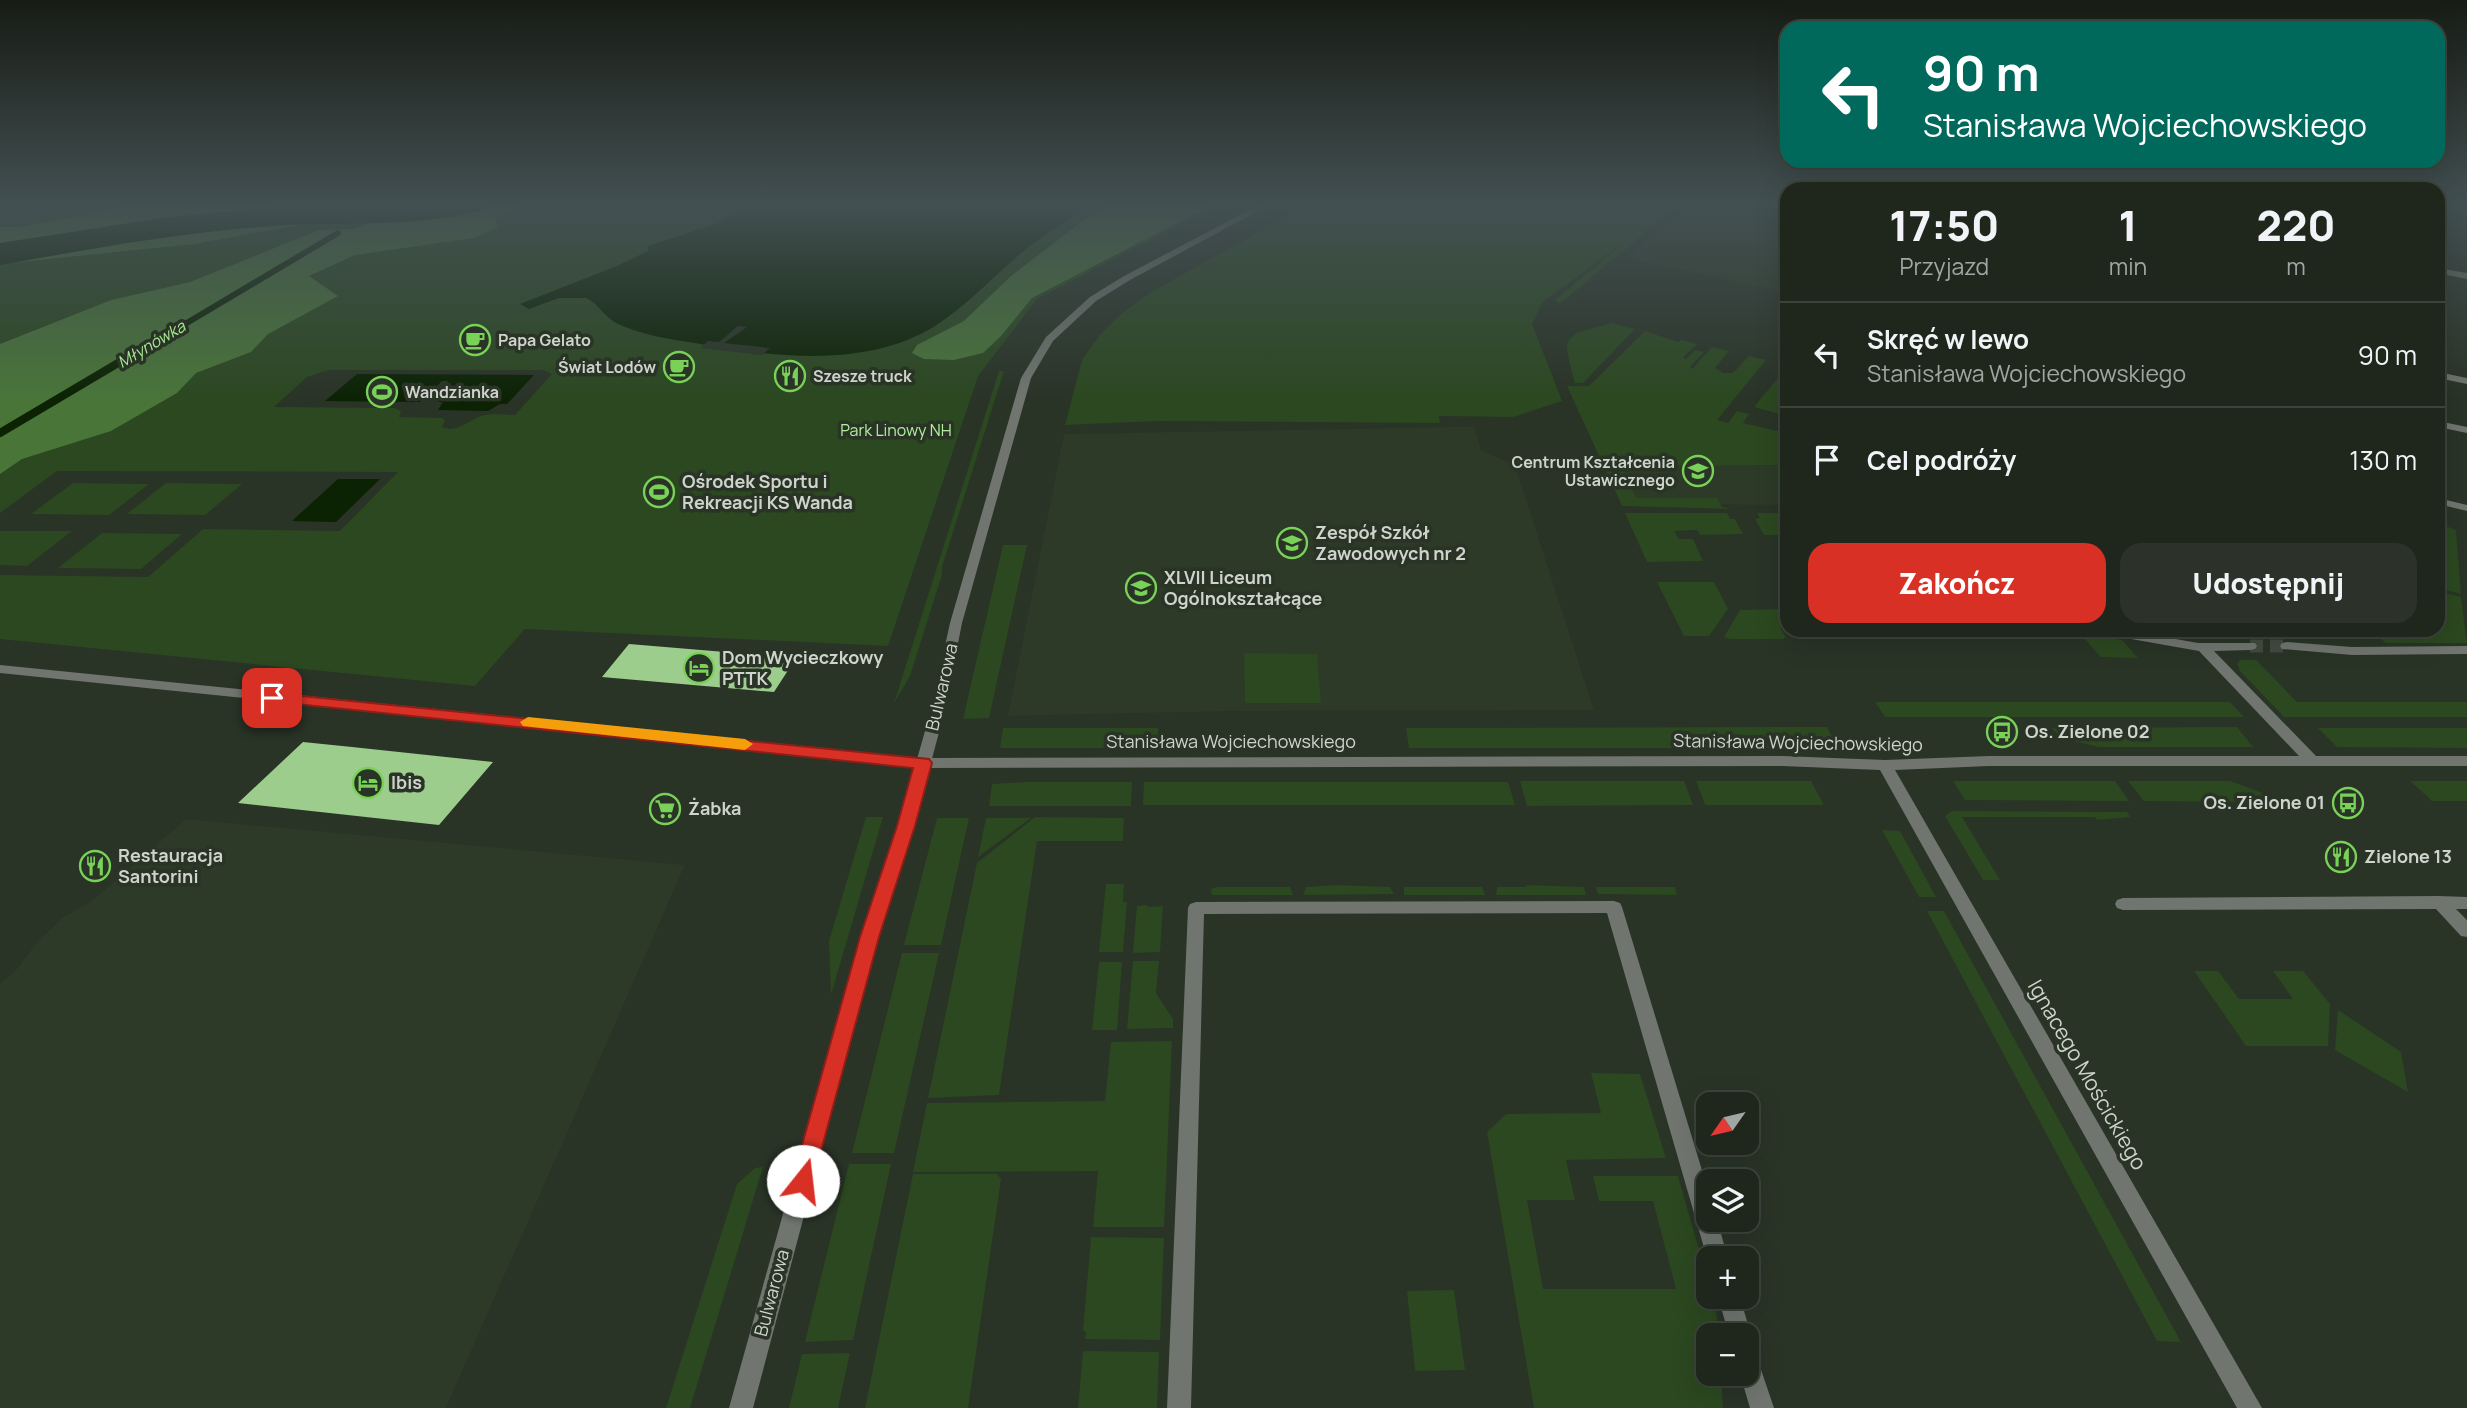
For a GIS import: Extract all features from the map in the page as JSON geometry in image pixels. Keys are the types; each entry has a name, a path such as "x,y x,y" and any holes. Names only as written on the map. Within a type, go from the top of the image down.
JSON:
{"street":[{"name":"Bulwarowa","path":"741,1408 869,937 906,826 974,558 1023,386 1037,357 1066,322 1104,292 1145,270"},
{"path":"2445,272 2467,276"},
{"path":"2445,376 2467,381"},
{"path":"2445,425 2467,430"},
{"path":"2445,503 2467,508"},
{"path":"2144,637 2203,647 2250,646"},
{"path":"2287,646 2352,651 2467,650"},
{"path":"2203,647 2312,761"},
{"name":"Stanisława Wojciechowskiego","path":"0,669 923,763 1782,761 1885,765 1989,761 2467,761"},
{"name":"Ignacego Mościckiego","path":"1885,765 2250,1408"},
{"path":"2439,902 2467,931"},
{"path":"2123,904 2467,903"},
{"path":"1179,1408 1196,908 1614,907 1714,1246"},
{"path":"1755,1386 1762,1408"}],"shaded area":[{"path":"608,270 1003,270 935,326 908,340 849,354 786,355 666,338 618,324 586,298 559,298 529,309 520,304"},
{"path":"1681,270 1780,270 1780,291"},
{"name":"Wandzianka","path":"357,374 534,375 507,404 500,404 488,411 438,410 443,402 438,402 448,381 442,381 420,402 325,401"},
{"name":"Zespół Szkół Zawodowych nr 2","path":"1474,427 1481,450 1515,465 1594,710 1236,711 1008,716 1064,434"},
{"name":"Centrum Kształcenia Ustawicznego","path":"1592,438 1780,438 1780,505 1626,504"},
{"path":"338,479 380,479 336,522 292,521"},
{"path":"186,819 685,865 446,1408 0,1408 0,984 17,969 37,942 62,918 92,901"}],"green space":[{"name":"Ośrodek Sportu i Rekreacji KS Wanda","path":"0,270 220,270 190,282 111,300 0,344"},
{"path":"220,270 323,270 309,276 338,296 268,334 251,352 196,373 177,393 111,431 22,459 0,474 0,344 111,300 190,282"},
{"name":"Ośrodek Sportu i Rekreacji KS Wanda","path":"286,270 1094,270 1037,299 978,376 888,646 525,629 475,686 0,639 0,575 148,577 203,529 340,531 398,472 57,471 0,513 0,443","holes":["329,370 544,370 552,374 515,415 485,415 448,429 442,427 445,420 442,418 399,417 401,411 394,408 274,407 307,377"]},
{"path":"1019,270 1087,270 1032,298 1001,336 983,353 954,360 924,359 912,353 917,345 964,321"},
{"path":"1191,270 1587,270 1542,303 1532,324 1562,401 1513,417 1439,416 1440,423 1159,421 1065,425 1082,360 1099,336 1122,313 1153,291"},
{"path":"1591,270 1601,270 1561,303 1554,301"},
{"path":"1611,323 1635,329 1583,383 1575,383 1568,354 1569,340 1583,331"},
{"path":"1645,331 1678,342 1681,340 1697,344 1683,357 1686,359 1695,350 1704,352 1690,367 1692,369 1712,347 1729,351 1715,368 1723,373 1733,373 1749,356 1766,360 1717,420 1728,423 1737,411 1749,414 1743,423 1780,431 1780,465 1621,466 1636,498 1717,498 1722,507 1730,509 1622,506 1567,386 1589,386"},
{"path":"999,371 1004,371 942,567 942,575 910,676 894,703"},
{"path":"1780,375 1780,414 1754,407"},
{"path":"73,483 149,484 109,515 31,514"},
{"path":"166,483 242,484 205,515 127,514"},
{"path":"1625,513 1727,513 1730,519 1735,519 1743,534 1700,535 1697,530 1674,531 1679,539 1693,539 1703,561 1647,562"},
{"path":"1757,513 1780,513 1780,535 1764,535 1755,519 1760,518"},
{"path":"2445,526 2456,530 2461,594 2445,590"},
{"path":"0,531 72,531 27,566 0,565"},
{"path":"102,533 182,534 141,569 58,568"},
{"path":"1003,545 1027,545 989,718 963,719"},
{"path":"1657,582 1714,582 1728,609 1709,636 1684,636"},
{"path":"2445,593 2461,597 2467,643 2386,643 2378,637 2445,637"},
{"path":"1780,609 1780,637 1786,637 1730,639 1724,637 1740,610"},
{"path":"1823,637 1907,639 1824,639"},
{"path":"1923,637 2038,637 2037,638"},
{"path":"2083,637 2122,640 2138,658 2101,657"},
{"path":"1244,653 1317,654 1321,703 1245,703"},
{"path":"2240,660 2256,660 2297,702 2467,702 2467,717 2284,717 2240,671 2237,664"},
{"path":"1875,702 2230,702 2244,717 1885,717"},
{"path":"1827,727 1835,743 1829,743 1832,748 1409,748 1406,728"},
{"path":"2237,727 2253,747 2099,747 2060,738 2052,728"},
{"path":"1003,728 1158,728 1157,748 1000,748"},
{"path":"2318,728 2467,728 2467,748 2337,747"},
{"path":"1520,781 1684,781 1693,805 1527,806"},
{"path":"1696,781 1811,781 1824,805 1705,805"},
{"path":"1953,781 2115,781 2129,801 1965,800"},
{"path":"2128,781 2230,781 2268,795 2263,802 2144,801"},
{"path":"2410,781 2467,781 2467,801 2432,801"},
{"path":"1132,782 1131,806 989,806 992,784"},
{"path":"1144,782 1508,782 1515,805 1143,805"},
{"path":"1952,811 2127,812 2130,817 2097,820 2095,817 1962,817 2000,880 1983,880 1945,816"},
{"path":"866,817 883,817 831,995 829,941"},
{"path":"1035,817 1124,818 1123,841 1037,841 999,1095 928,1098 977,863"},
{"path":"937,818 969,818 941,945 904,945"},
{"path":"986,818 1031,818 978,857"},
{"path":"1882,830 1900,831 1936,897 1919,897"},
{"path":"1106,884 1124,884 1123,902 1127,902 1123,952 1099,952"},
{"path":"1290,887 1293,895 1212,895 1211,889"},
{"path":"1306,887 1390,887 1394,894 1303,895"},
{"path":"1404,887 1482,887 1485,895 1404,895"},
{"path":"1497,887 1584,887 1586,895 1496,895"},
{"path":"1596,887 1675,887 1677,895 1598,894"},
{"path":"1137,906 1163,906 1160,952 1133,953"},
{"path":"1927,911 1944,911 2181,1342 2157,1341"},
{"path":"902,953 939,953 894,1153 852,1153"},
{"path":"1133,961 1159,961 1156,993 1173,1019 1173,1028 1127,1029"},
{"path":"1099,962 1122,962 1117,1030 1092,1030"},
{"path":"2194,971 2218,971 2239,999 2293,999 2273,971 2303,971 2330,1004 2328,1046 2246,1046"},
{"path":"2338,1010 2401,1052 2408,1092 2335,1050"},
{"path":"1172,1041 1164,1227 1093,1227 1098,1171 913,1172 927,1103 1105,1101 1111,1042"},
{"path":"1591,1073 1640,1074 1666,1158 1566,1160 1575,1200 1527,1200 1543,1289 1676,1289 1653,1201 1599,1201 1593,1176 1678,1176 1698,1246 1696,1309 1715,1309 1718,1323 1696,1323 1696,1386 1722,1386 1723,1408 1534,1408 1487,1132 1506,1114 1601,1113"},
{"path":"849,1164 891,1164 853,1340 805,1342"},
{"path":"763,1167 690,1408 666,1408 737,1184 755,1168"},
{"path":"913,1174 997,1174 1001,1179 968,1408 865,1408"},
{"path":"1091,1237 1164,1238 1160,1340 1085,1339 1086,1332 1083,1331"},
{"path":"1454,1290 1465,1370 1415,1371 1407,1291"},
{"path":"1083,1351 1159,1352 1157,1408 1078,1408"},
{"path":"850,1353 838,1408 789,1408 802,1354"}],"pier":[{"path":"738,326 747,327 724,343 770,348 762,355 700,348 708,341 719,342"}],"building":[{"name":"Dom Wycieczkowy PTTK","path":"629,644 796,658 774,692 602,677"},
{"name":"Ibis","path":"303,742 493,762 439,825 238,803"}],"waterway":[{"name":"Młynówka","path":"138,352 276,270"},
{"name":"Młynówka","path":"0,433 140,350"}],"tunnel":[{"path":"2250,646 2287,646"}],"slow traffic":[{"path":"528,722 745,744"}],"place":[{"name":"Papa Gelato","path":"475,340"},
{"name":"Świat Lodów","path":"679,367"},
{"name":"Szesze truck","path":"790,376"},
{"name":"Wandzianka","path":"382,392"},
{"name":"Centrum Kształcenia Ustawicznego","path":"1698,471"},
{"name":"Ośrodek Sportu i Rekreacji KS Wanda","path":"659,492"},
{"name":"Zespół Szkół Zawodowych nr 2","path":"1292,543"},
{"name":"XLVII Liceum Ogólnokształcące","path":"1141,588"},
{"name":"Dom Wycieczkowy PTTK","path":"699,668"},
{"name":"Os. Zielone 02","path":"2002,732"},
{"name":"Ibis","path":"368,783"},
{"name":"Os. Zielone 01","path":"2348,803"},
{"name":"Żabka","path":"665,809"},
{"name":"Zielone 13","path":"2341,857"},
{"name":"Restauracja Santorini","path":"95,866"}],"route":[{"path":"272,698 923,763 906,826 869,937 803,1181"}],"park label":[{"name":"Park Linowy NH","path":"896,430"}]}
